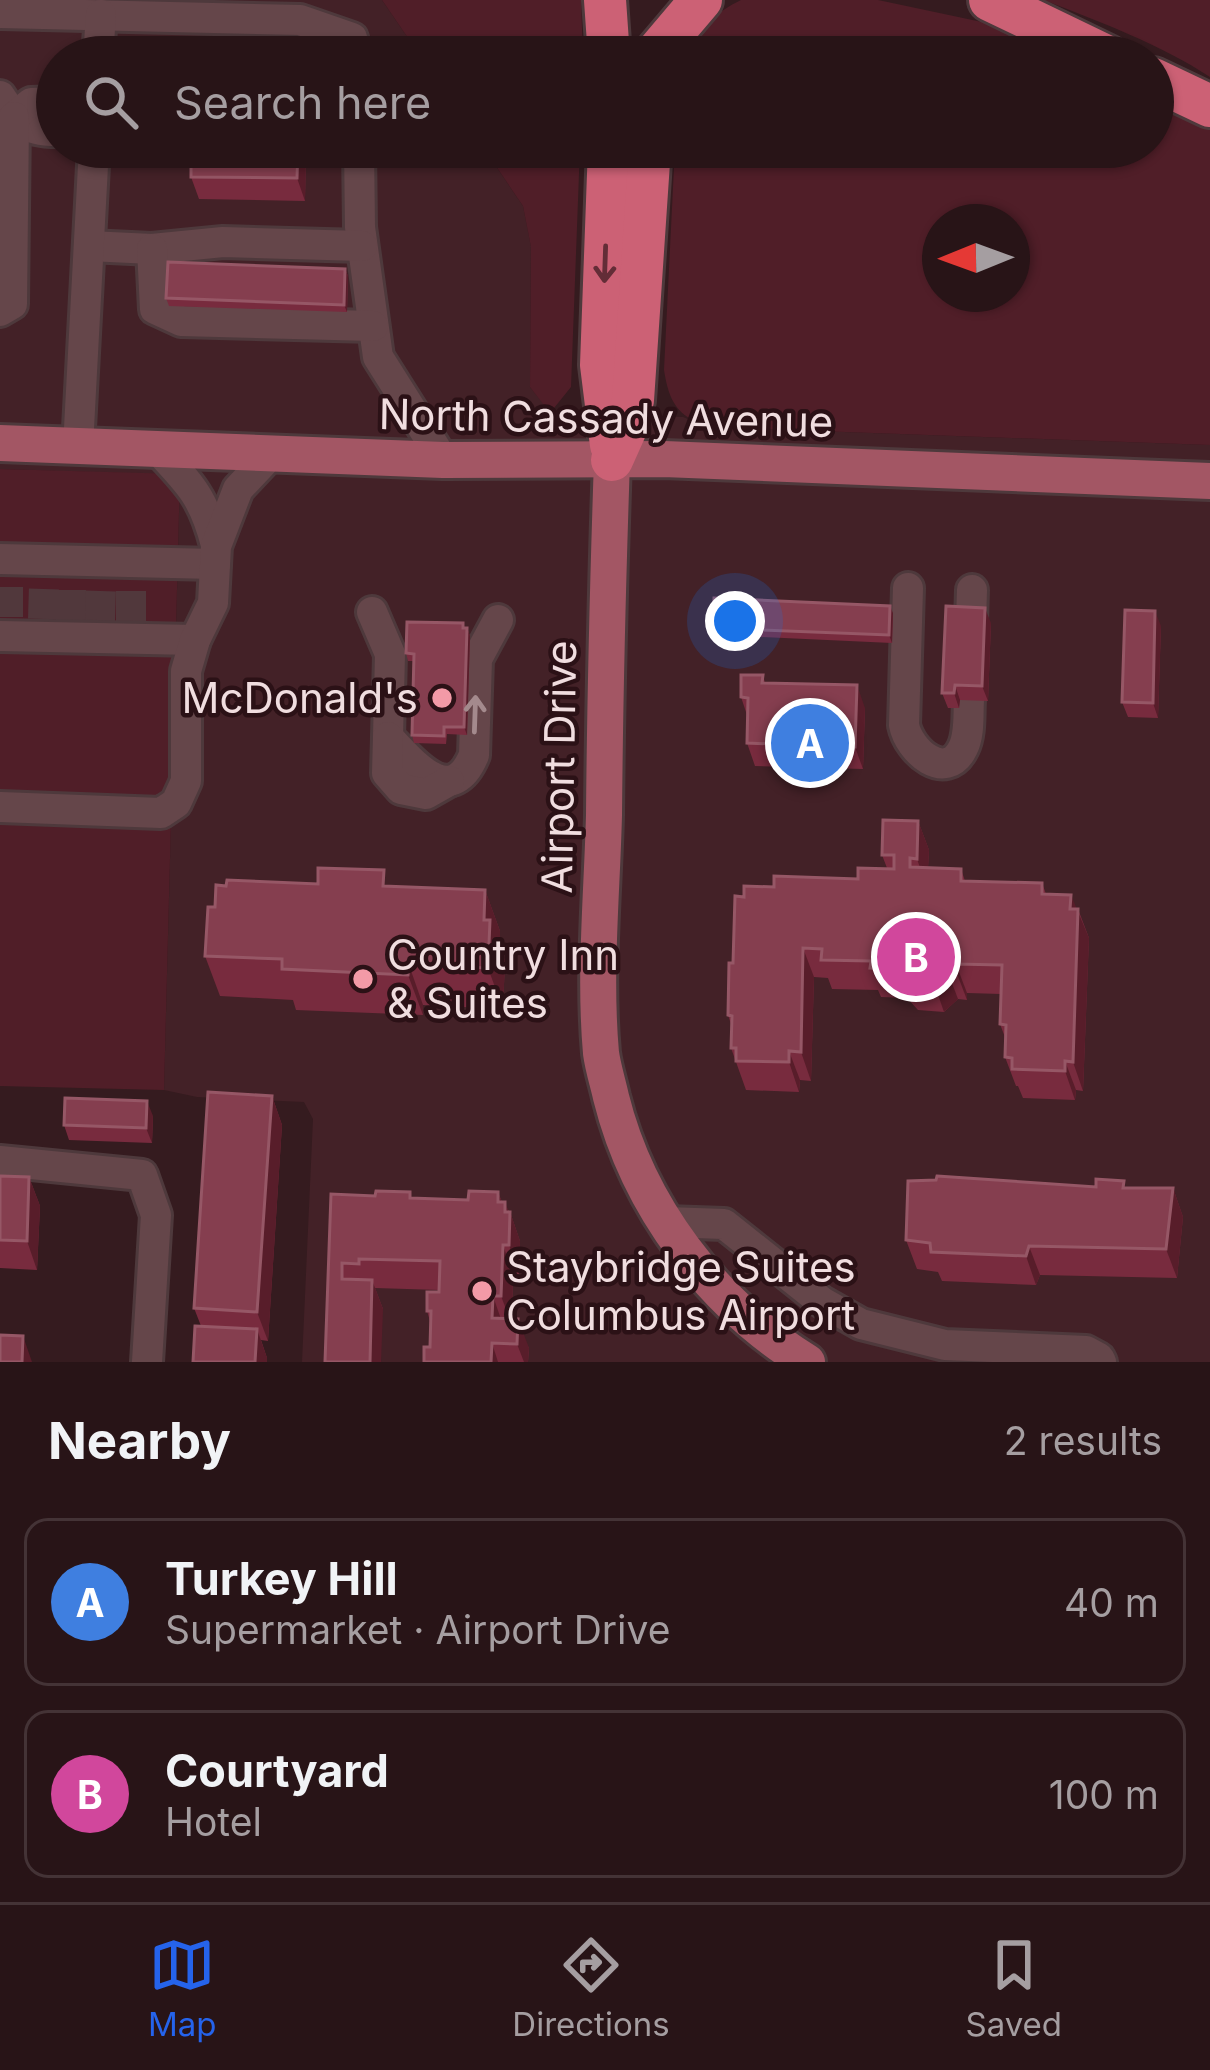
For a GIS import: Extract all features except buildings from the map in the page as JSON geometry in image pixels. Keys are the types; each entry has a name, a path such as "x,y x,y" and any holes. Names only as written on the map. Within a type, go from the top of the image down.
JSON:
{"highway":[{"path":"605,0 608,36"},
{"path":"656,36 657,0"},
{"path":"671,36 701,0"},
{"path":"990,0 1065,36"},
{"path":"1174,89 1210,106"},
{"path":"608,168 601,365 613,460"},
{"path":"613,460 633,400 649,168"}],"main road":[{"name":"North Cassady Avenue","path":"0,443 443,460 664,459 1210,481"},
{"name":"Airport Drive","path":"613,460 598,971 602,1057 621,1135 643,1184 717,1290 786,1357"}],"street":[{"path":"0,13 300,20 346,36"},
{"path":"100,36 101,15"},
{"path":"7,107 36,131"},
{"path":"0,310 12,304 7,107"},
{"path":"78,447 93,168"},
{"path":"360,168 362,246 378,357 443,460"},
{"path":"88,246 152,249 223,242 362,246"},
{"path":"152,249 155,309 181,320 373,326"},
{"path":"158,450 193,487 207,512 216,555"},
{"path":"0,807 161,813 176,803 186,781 186,671 213,602 216,555 238,489 271,454"},
{"path":"6,567 87,574 216,555"},
{"path":"908,588 906,736 911,746 928,760 951,762 962,752 967,738 968,700"},
{"path":"971,622 972,590"},
{"path":"372,612 390,654 388,736 422,772 449,781 469,768 474,755 477,659 498,620"},
{"path":"5,630 86,629 195,640"},
{"path":"0,1161 142,1175 156,1215 147,1362"},
{"path":"667,1222 724,1224 822,1302 861,1324 945,1345 1086,1351 1101,1362"}],"shaded area":[{"path":"0,0 382,0 407,36 36,36 36,168 497,168 523,206 531,246 530,387 551,413 683,417 707,427 1210,445 1210,1362 302,1362 313,1119 304,1102 197,1097 164,1090 180,475 0,469"},
{"path":"382,0 581,0 582,36 407,36"},
{"path":"741,0 878,0 1028,36 695,36"},
{"path":"1044,0 1210,0 1210,77 1174,56 1174,36 1132,36"},
{"path":"1174,104 1210,124 1210,445 707,427 688,418 669,391 664,370 674,168 1174,168"},
{"path":"497,168 579,168 571,387 550,413 530,387 531,247 523,206"},
{"path":"0,469 180,474 164,1090 0,1086"}],"tunnel":[{"path":"8,583 8,617"},
{"path":"43,619 44,585"},
{"path":"71,586 71,620"},
{"path":"100,621 101,587"},
{"path":"131,587 131,621"}],"place":[{"name":"McDonald's","path":"442,698"},
{"name":"Turkey Hill","path":"810,743"},
{"name":"Courtyard","path":"916,957"},
{"name":"Country Inn & Suites","path":"363,979"},
{"name":"Staybridge Suites Columbus Airport","path":"482,1291"}]}
